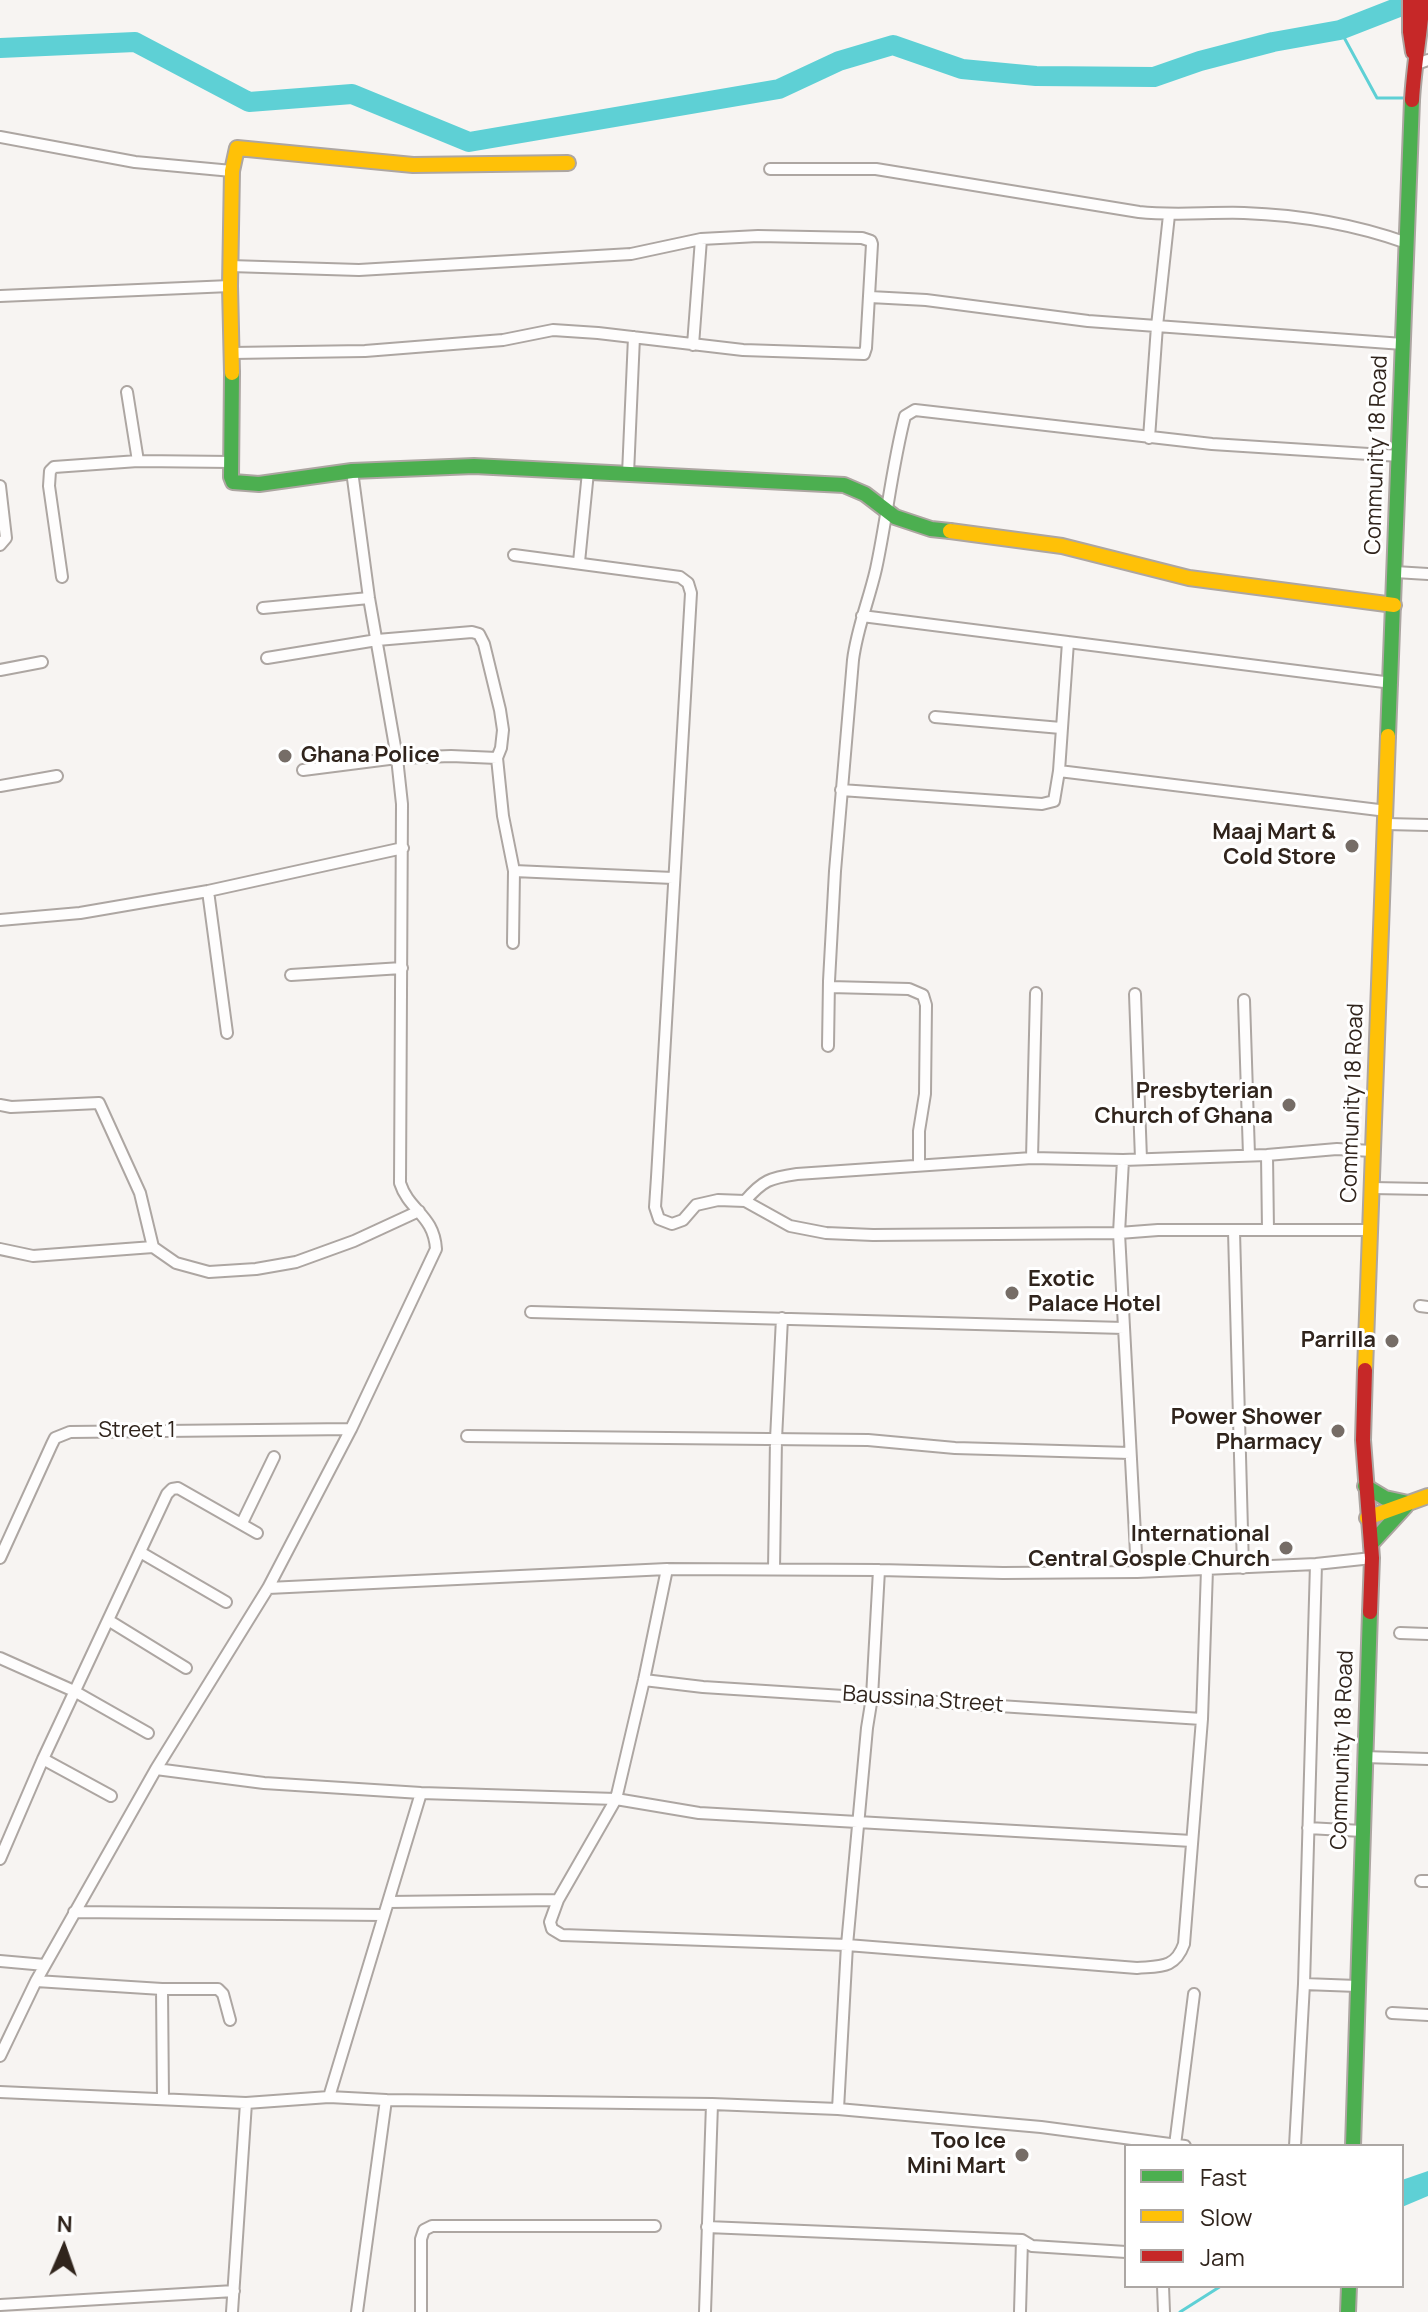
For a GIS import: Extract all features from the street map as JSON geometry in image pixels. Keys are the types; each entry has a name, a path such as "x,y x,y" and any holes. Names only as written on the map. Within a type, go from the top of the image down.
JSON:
{"main road":[{"name":"Community 18 Road","path":"1353,2144 1372,1551 1363,1440 1372,1151 1407,243 1419,62 1410,0"},
{"name":"Community 18 Road","path":"1415,33 1423,0"},
{"path":"568,163 413,165 242,147 235,151 230,266 233,482 259,484 352,471 474,466 844,485 865,494 887,512 906,522 931,529 1062,546 1189,578 1394,605"},
{"path":"1365,1486 1385,1498 1409,1503"},
{"path":"1367,1518 1428,1496"},
{"path":"1372,1551 1409,1503"},
{"path":"1348,2312 1349,2288"}],"street":[{"path":"0,137 135,162 232,171"},
{"path":"770,169 876,169 1169,215 1240,213 1300,218 1375,232 1407,243"},
{"path":"1149,438 1169,215"},
{"path":"230,266 374,269 631,254 701,239 769,236 869,239 872,244 864,354 743,350 553,330 503,340 365,351 232,353"},
{"path":"693,345 701,239"},
{"path":"0,296 230,286"},
{"path":"870,297 926,300 1074,320 1403,344"},
{"path":"628,474 634,337"},
{"path":"127,392 138,461"},
{"path":"828,1046 835,871 853,660 857,631 874,580 905,416 915,410 1149,438 1400,456"},
{"path":"62,577 49,486 50,471 54,467 138,461 232,462"},
{"path":"0,2056 74,1912 156,1769 268,1588 351,1429 436,1249 435,1235 428,1221 403,1193 400,1183 404,823 397,758 369,598 352,471"},
{"path":"579,562 588,472"},
{"path":"0,486 6,538 0,545"},
{"path":"514,555 680,577 688,583 691,593 655,1207 659,1219 672,1224 683,1220 696,1205 718,1200 745,1201 790,1226 826,1233 1370,1230"},
{"path":"1395,572 1428,574"},
{"path":"263,608 369,598"},
{"path":"862,616 1392,683"},
{"path":"267,658 377,640 472,632 479,634 484,644 503,730 497,758 503,816 514,871 513,943"},
{"path":"841,790 1049,804 1054,801 1068,642"},
{"path":"0,670 42,662"},
{"path":"935,717 1061,728"},
{"path":"303,770 397,758 497,758"},
{"path":"1059,771 1428,825"},
{"path":"0,786 57,776"},
{"path":"0,920 80,913 208,891 403,848"},
{"path":"514,871 673,878"},
{"path":"208,891 227,1033"},
{"path":"291,975 402,968"},
{"path":"830,987 909,989 923,995 926,1005 925,1094 919,1131 919,1165"},
{"path":"1032,1158 1036,993"},
{"path":"1135,994 1141,1159"},
{"path":"1244,1000 1249,1155"},
{"path":"0,1105 99,1103 140,1193 153,1247"},
{"path":"745,1201 759,1185 776,1177 919,1165 1032,1158 1123,1160 1337,1149 1372,1151"},
{"path":"1267,1155 1268,1230"},
{"path":"1123,1160 1119,1233 1137,1572"},
{"path":"1372,1188 1428,1189"},
{"path":"0,1249 33,1256 153,1247 176,1263 209,1272 256,1269 296,1262 354,1241 419,1211"},
{"path":"1234,1231 1243,1568"},
{"path":"531,1312 1124,1328"},
{"path":"774,1569 782,1318"},
{"name":"Street 1","path":"0,1557 52,1444 62,1434 351,1429"},
{"path":"467,1436 868,1440 955,1448 1130,1453"},
{"path":"242,1523 274,1457"},
{"path":"0,1859 74,1691 167,1494 178,1488 257,1533"},
{"path":"268,1588 667,1569 1137,1572 1316,1564 1372,1551"},
{"path":"140,1552 226,1602"},
{"path":"1295,2144 1304,1984 1316,1564"},
{"path":"667,1569 616,1799 558,1900 550,1922 552,1929 562,1935 847,1945 1137,1968 1175,1961 1184,1944 1202,1719 1207,1569"},
{"path":"838,2109 847,1945 872,1697 879,1570"},
{"path":"108,1620 186,1668"},
{"path":"1400,1633 1428,1634"},
{"path":"0,1658 74,1691 148,1733"},
{"name":"Baussina Street","path":"644,1680 703,1687 1202,1719"},
{"path":"1364,1757 1428,1759"},
{"path":"43,1759 111,1796"},
{"path":"156,1769 264,1783 421,1793 616,1799 699,1813 1192,1841"},
{"path":"329,2097 421,1793"},
{"path":"1308,1828 1362,1831"},
{"path":"388,1902 558,1900"},
{"path":"74,1912 383,1915"},
{"path":"0,1961 45,1965"},
{"path":"36,1981 162,1989 218,1989 223,1994 230,2020"},
{"path":"1304,1984 1357,1986"},
{"path":"162,1989 163,2099"},
{"path":"1180,2144 1194,1994"},
{"path":"1392,2013 1428,2015"},
{"path":"0,2092 246,2103 329,2097 838,2109 1041,2127 1172,2144"},
{"path":"357,2312 386,2100"},
{"path":"232,2312 246,2103"},
{"path":"705,2312 712,2104"},
{"path":"421,2312 421,2239 424,2230 432,2226 655,2226"},
{"path":"707,2227 1022,2240 1032,2246 1124,2252"},
{"path":"1020,2312 1022,2240"},
{"path":"1163,2288 1164,2312"},
{"path":"0,2305 234,2291"}],"water":[{"path":"1428,2171 1428,2196 1404,2206 1404,2179"}],"waterway":[{"path":"0,48 135,42 249,102 352,94 469,142 779,89 839,61 893,45 962,69 1036,76 1154,77 1273,42 1340,30 1417,0"},
{"path":"1340,30 1377,98 1408,98"},
{"path":"1180,2312 1218,2288"}],"traffic: fast":[{"path":"1388,736 1412,100"},
{"path":"232,373 233,482 259,484 352,471 474,466 844,485 865,494 895,517 931,529 950,531"},
{"path":"1365,1486 1385,1498 1408,1503"},
{"path":"1371,1544 1406,1506"},
{"path":"1353,2144 1370,1612"},
{"path":"1348,2312 1349,2288"}],"traffic: slow":[{"path":"232,373 232,171 237,148 413,165 568,163"},
{"path":"950,531 1062,546 1189,578 1394,605"},
{"path":"1365,1370 1388,736"},
{"path":"1367,1518 1428,1496"}],"traffic: jam":[{"path":"1410,0 1413,52"},
{"path":"1412,100 1423,0"},
{"path":"1365,1370 1363,1440 1372,1558 1370,1612"}],"place":[{"name":"Ghana Police","path":"285,756"},
{"name":"Maaj Mart & Cold Store","path":"1352,846"},
{"name":"Presbyterian Church of Ghana","path":"1289,1105"},
{"name":"Exotic Palace Hotel","path":"1012,1293"},
{"name":"Parrilla","path":"1392,1341"},
{"name":"Power Shower Pharmacy","path":"1338,1431"},
{"name":"International Central Gosple Church","path":"1286,1548"},
{"name":"Too Ice Mini Mart","path":"1022,2155"}]}
